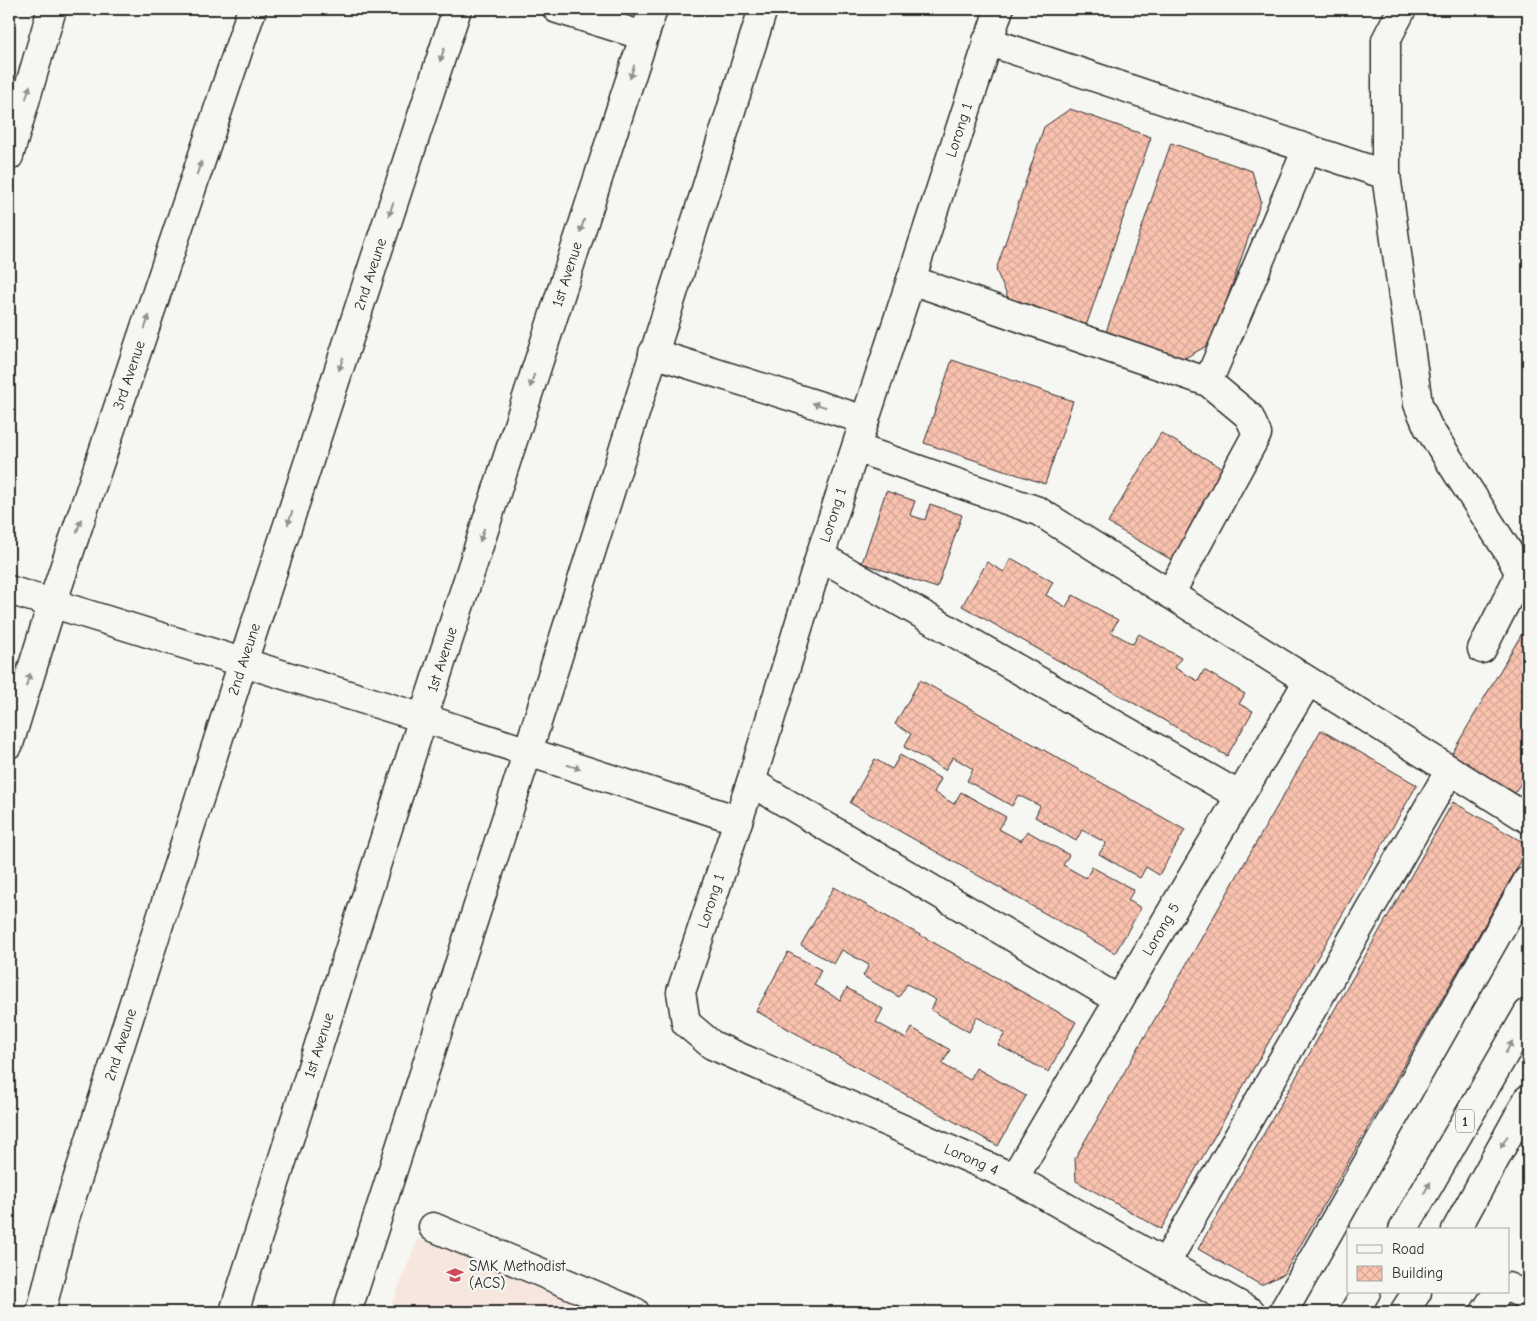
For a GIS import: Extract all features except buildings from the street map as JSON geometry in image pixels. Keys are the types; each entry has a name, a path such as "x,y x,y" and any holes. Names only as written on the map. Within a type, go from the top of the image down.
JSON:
{"main road":[{"path":"9,156 52,9"},
{"name":"3rd Avenue","path":"9,744 52,604 252,9"},
{"name":"2nd Aveune","path":"41,1312 63,1224 243,662 457,9"},
{"path":"557,9 644,36"},
{"name":"1st Avenue","path":"234,1312 422,718 653,9"},
{"path":"347,1312 528,751 763,9"},
{"name":"Lorong 1","path":"686,1023 681,992 751,782 820,556 999,9"},
{"path":"1402,9 1386,40 1386,175 1418,404 1428,427 1509,553 1519,572 1515,584 1482,649"},
{"path":"987,41 1386,175"},
{"path":"1208,382 1306,149"},
{"path":"911,280 1208,382 1249,416 1258,434 1170,594"},
{"path":"653,354 865,420"},
{"path":"856,448 1038,511 1528,818"},
{"path":"820,556 1240,796"},
{"path":"9,590 528,751 738,820"},
{"name":"Lorong 5","path":"1014,1178 1308,681"},
{"path":"1165,1264 1450,770"},
{"path":"751,782 1119,1000"},
{"path":"1283,1312 1528,880"},
{"name":"1","path":"1403,1228 1528,1013"},
{"name":"Lorong 4","path":"686,1023 712,1044 1014,1178 1251,1312"},
{"path":"1457,1228 1528,1099"},
{"path":"433,1227 635,1312"},
{"path":"1510,1288 1528,1297"},
{"path":"1354,1312 1365,1294"},
{"path":"1404,1312 1416,1294"},
{"path":"1485,1312 1497,1294"}],"shaded area":[{"name":"SMK Methodist (ACS)","path":"418,1238 594,1312 389,1312"}],"place":[{"name":"SMK Methodist (ACS)","path":"455,1275"}]}
